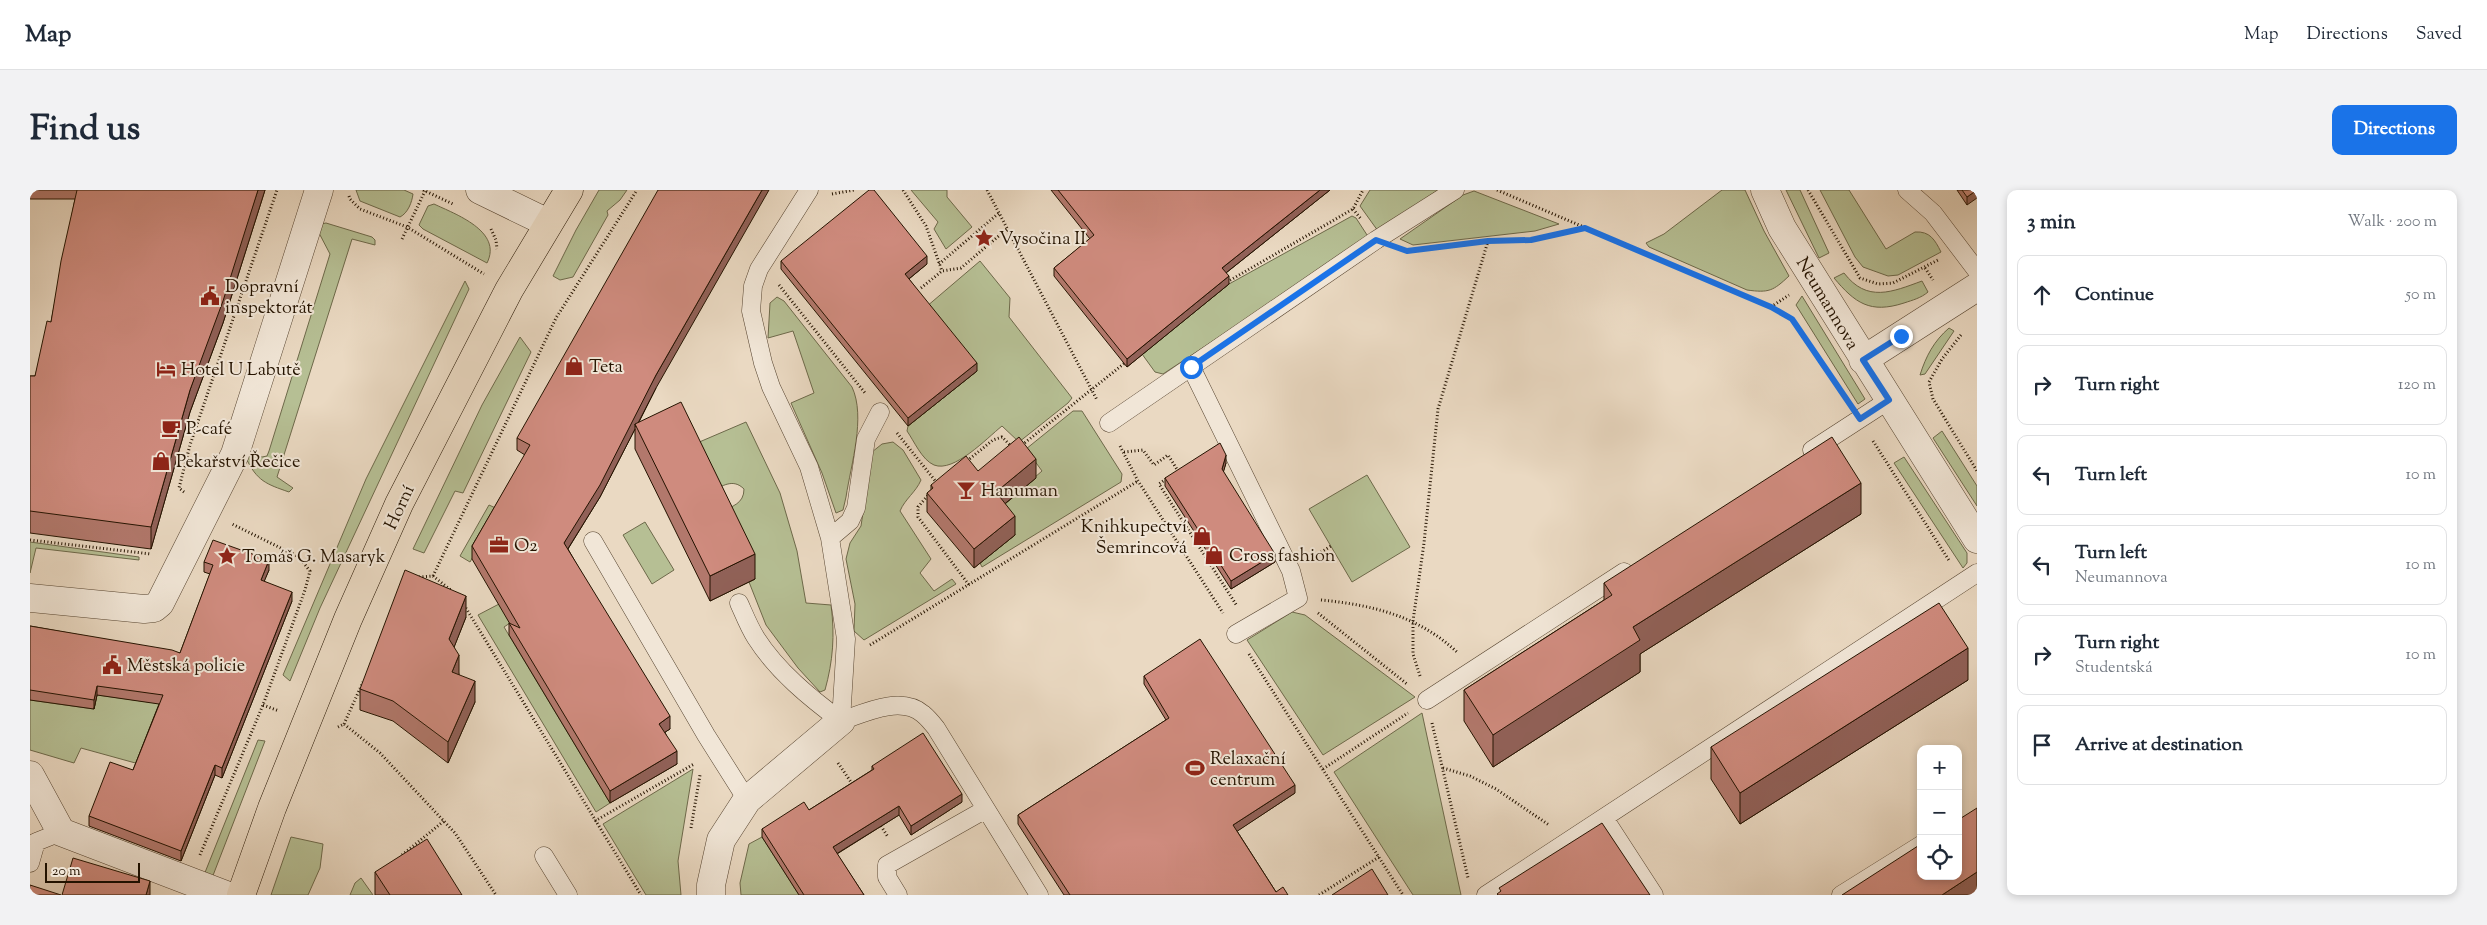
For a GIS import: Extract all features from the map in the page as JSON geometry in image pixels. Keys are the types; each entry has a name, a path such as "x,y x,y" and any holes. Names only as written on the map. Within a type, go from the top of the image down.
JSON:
{"main road":[{"name":"Horní","path":"241,895 272,808 348,619 399,504 509,290 569,190"}],"street":[{"path":"480,190 548,223"},
{"name":"Neumannova","path":"1765,190 1782,228 1977,539"},
{"path":"30,598 154,608 160,603 235,454 317,196"},
{"path":"1863,360 1977,287"},
{"path":"712,895 711,885 722,840 747,800 842,721"},
{"path":"30,775 61,832 226,895"}],"lane":[{"path":"809,190 759,268 753,286 751,311 763,363 771,387 809,467 830,538 846,639 842,721"},
{"path":"1109,423 1376,240 1455,190"},
{"path":"1907,190 1933,213 1977,271"},
{"path":"1191,367 1291,571 1298,598 1236,634"},
{"path":"1801,457 1889,400"},
{"path":"830,538 850,521 856,508 866,439 880,412"},
{"path":"593,541 706,734 747,800"},
{"path":"1427,700 1642,560"},
{"path":"1486,895 1970,578"},
{"path":"739,603 756,638 776,662 806,695 842,721"},
{"path":"842,721 880,708 905,706 922,712 936,728 1039,895"},
{"path":"898,895 887,877 887,865 986,809"},
{"path":"1604,818 1654,895"},
{"path":"30,863 36,842 61,832"},
{"path":"1841,895 1917,848"},
{"path":"544,856 568,895"}],"path":[{"path":"179,488 190,445 277,190"},
{"path":"349,190 350,199 360,209 407,227 486,275 491,268"},
{"path":"402,239 424,190 456,206"},
{"path":"433,576 556,318 637,190"},
{"path":"903,190 926,226 942,271"},
{"path":"987,190 1138,481 1403,895"},
{"path":"1224,284 1353,209 1363,190"},
{"path":"1497,190 1771,307 1792,319 1860,419"},
{"path":"1808,190 1860,278 1878,284 1893,283 1924,268"},
{"path":"939,264 999,212"},
{"path":"486,224 496,240 496,254"},
{"path":"1376,240 1407,251 1488,241 1531,240 1585,228"},
{"path":"921,288 942,271 961,268 1007,229"},
{"path":"1470,886 1427,700 1413,654 1413,621 1424,543 1438,409 1488,241"},
{"path":"759,268 784,289 938,484"},
{"path":"1966,328 1942,359 1929,382 1934,399 1977,471"},
{"path":"966,462 993,440 1002,437 1016,450 1132,357"},
{"path":"1124,452 1143,450 1154,465 1168,455 1180,470 1159,484 1231,596"},
{"path":"1884,458 1970,578"},
{"path":"945,478 918,507 918,517 969,585"},
{"path":"865,648 1138,481"},
{"path":"190,881 263,704 310,571 299,557 206,510"},
{"path":"30,540 182,558"},
{"path":"417,577 433,576 457,594"},
{"path":"1298,598 1360,603 1413,621 1439,636 1475,669"},
{"path":"1298,598 1427,700"},
{"path":"462,603 640,895"},
{"path":"329,731 344,724 364,678"},
{"path":"1323,769 1427,700"},
{"path":"344,724 380,754 456,833 496,895"},
{"path":"690,837 706,734"},
{"path":"833,755 854,786"},
{"path":"595,821 703,759"},
{"path":"1442,768 1470,776 1496,789 1550,826 1580,834"},
{"path":"875,818 902,857"},
{"path":"394,862 444,821"},
{"path":"1319,895 1379,857"}],"green space":[{"path":"356,190 404,190 413,194 409,207 400,217 360,201"},
{"path":"599,190 627,190 620,200 607,211 608,215 573,277 560,280 553,276"},
{"path":"911,190 947,190 947,197 972,227 946,249 934,229 938,222"},
{"path":"1370,190 1438,190 1378,231 1360,206"},
{"path":"1722,190 1745,190 1764,231 1789,276 1774,288 1766,291 1747,290 1649,247 1646,243 1664,234"},
{"path":"1786,190 1800,190 1829,253 1819,258"},
{"path":"1820,190 1849,190 1886,249 1915,232 1920,232 1931,237 1941,252 1898,275 1888,276 1863,267 1855,257"},
{"path":"1474,191 1559,224 1535,231 1413,245 1400,239 1463,195"},
{"path":"434,204 464,219 483,233 488,242 490,252 487,263 423,229 419,225 428,206"},
{"path":"1352,216 1356,218 1369,238 1163,374 1155,372 1142,354 1229,284"},
{"path":"326,223 372,237 375,240 375,245 352,239 277,477 293,488 289,492 263,481 254,472 246,458 248,454 262,457 267,456 269,451 330,254 319,233 321,224"},
{"path":"980,261 1010,298 1009,317 1072,398 1019,442 1002,426 979,446 960,459 951,464 934,465 919,450 907,431 908,426 977,371 926,307"},
{"path":"1844,273 1853,282 1871,292 1900,289 1922,281 1928,292 1904,303 1872,307 1856,300 1834,278"},
{"path":"465,281 469,289 320,608 290,681 283,675 366,479"},
{"path":"1802,296 1865,399 1858,404 1796,305"},
{"path":"777,297 784,301 852,387 856,399 858,426 854,456 843,510 836,513 822,473 791,403 814,393 793,331 768,338 770,303"},
{"path":"1949,328 1954,331 1925,374 1920,375 1931,349"},
{"path":"520,337 531,352 463,493 455,491 424,553 413,549 482,405"},
{"path":"1073,411 1082,411 1122,474 1121,482 982,567 980,563 1015,535 996,511 1042,471 1026,449"},
{"path":"746,422 780,493 797,551 806,603 831,605 833,637 830,669 825,690 820,692 798,668 766,625 749,582 755,579 721,512 740,501 744,489 732,483 711,491 690,446"},
{"path":"1942,431 1977,486 1977,506 1933,438"},
{"path":"893,442 903,450 921,480 900,511 931,559 920,573 934,591 952,579 956,584 864,640 854,631 855,604 846,559 850,543 861,526 872,452 882,444"},
{"path":"1904,457 1967,553 1967,563 1963,568 1894,463"},
{"path":"1367,475 1410,547 1352,582 1309,509"},
{"path":"489,505 500,510 470,562 460,556"},
{"path":"645,522 674,570 652,584 623,535"},
{"path":"30,542 139,557 139,560 36,548 30,573"},
{"path":"499,604 510,623 504,627 610,803 596,812 478,615"},
{"path":"1292,612 1305,615 1415,697 1323,755 1247,640"},
{"path":"97,695 156,703 164,699 139,764 81,748 74,763 30,750 30,700 94,709"},
{"path":"1422,713 1461,895 1413,895 1334,772"},
{"path":"258,740 265,741 212,878 204,875"},
{"path":"693,769 678,861 681,895 646,895 603,824"},
{"path":"291,837 323,844 320,868 308,895 271,895"},
{"path":"762,837 799,895 741,895 740,883 749,844"},
{"path":"361,878 373,895 350,895 355,883"}],"building":[{"path":"77,190 258,190 223,301 190,390 151,527 30,511 30,376 35,376 47,321 51,322 61,261"},
{"path":"658,190 762,190 656,375 600,485 564,543 670,716 659,724 677,751 610,791 509,623 520,628 472,546 530,445 517,438"},
{"path":"869,190 874,190 927,256 905,274 977,363 908,418 781,261"},
{"path":"1058,190 1320,190 1222,268 1229,276 1127,359 1054,268 1094,235"},
{"path":"1962,190 1977,190 1967,197"},
{"path":"681,402 755,554 710,576 635,424"},
{"path":"1019,437 1036,459 996,492 1015,516 974,549 927,493 933,488 931,485 966,456 978,471"},
{"path":"1832,437 1861,483 1633,627 1640,640 1493,735 1464,690 1612,595 1604,583"},
{"path":"1220,443 1226,455 1222,469 1275,554 1231,581 1165,478"},
{"path":"213,540 269,560 261,580 292,592 222,768 215,765 181,851 89,816 110,762 133,770 163,695 97,686 94,700 30,690 30,626 172,650 180,653 213,565 204,562"},
{"path":"405,570 466,596 449,639 459,655 452,672 475,681 448,742 393,701 360,689"},
{"path":"1939,603 1968,648 1740,793 1711,747"},
{"path":"1200,639 1295,785 1233,825 1276,892 1283,887 1288,895 1070,895 1018,815 1169,718 1144,676"},
{"path":"923,733 962,794 911,826 899,806 833,847 864,895 804,895 762,829 804,802 809,810 874,769 872,766"},
{"path":"1977,808 1977,872 1942,895 1842,895 1917,847 1917,880 1962,880 1962,817"},
{"path":"1602,823 1650,895 1497,894 1501,891 1499,888"},
{"path":"427,839 462,895 390,895 375,872"},
{"path":"73,858 150,881 146,895 62,895"},
{"path":"1372,869 1388,895 1332,895"},
{"path":"30,885 61,895 30,895"}],"place":[{"name":"Vysočina II","path":"984,238"},
{"name":"Dopravní inspektorát","path":"210,296"},
{"name":"Teta","path":"574,366"},
{"name":"Hotel U Labutě","path":"166,369"},
{"name":"P-café","path":"171,428"},
{"name":"Pekařství Řečice","path":"161,461"},
{"name":"Hanuman","path":"966,490"},
{"name":"Knihkupectví Šemrincová","path":"1202,536"},
{"name":"O2","path":"499,545"},
{"name":"Cross fashion","path":"1214,555"},
{"name":"Tomáš G. Masaryk","path":"227,556"},
{"name":"Městská policie","path":"112,665"},
{"name":"Relaxační centrum","path":"1195,768"}],"route":[{"path":"1191,367 1376,240 1407,251 1488,241 1531,240 1585,228 1771,307 1792,319 1860,419 1889,400 1863,360 1901,336"}]}
